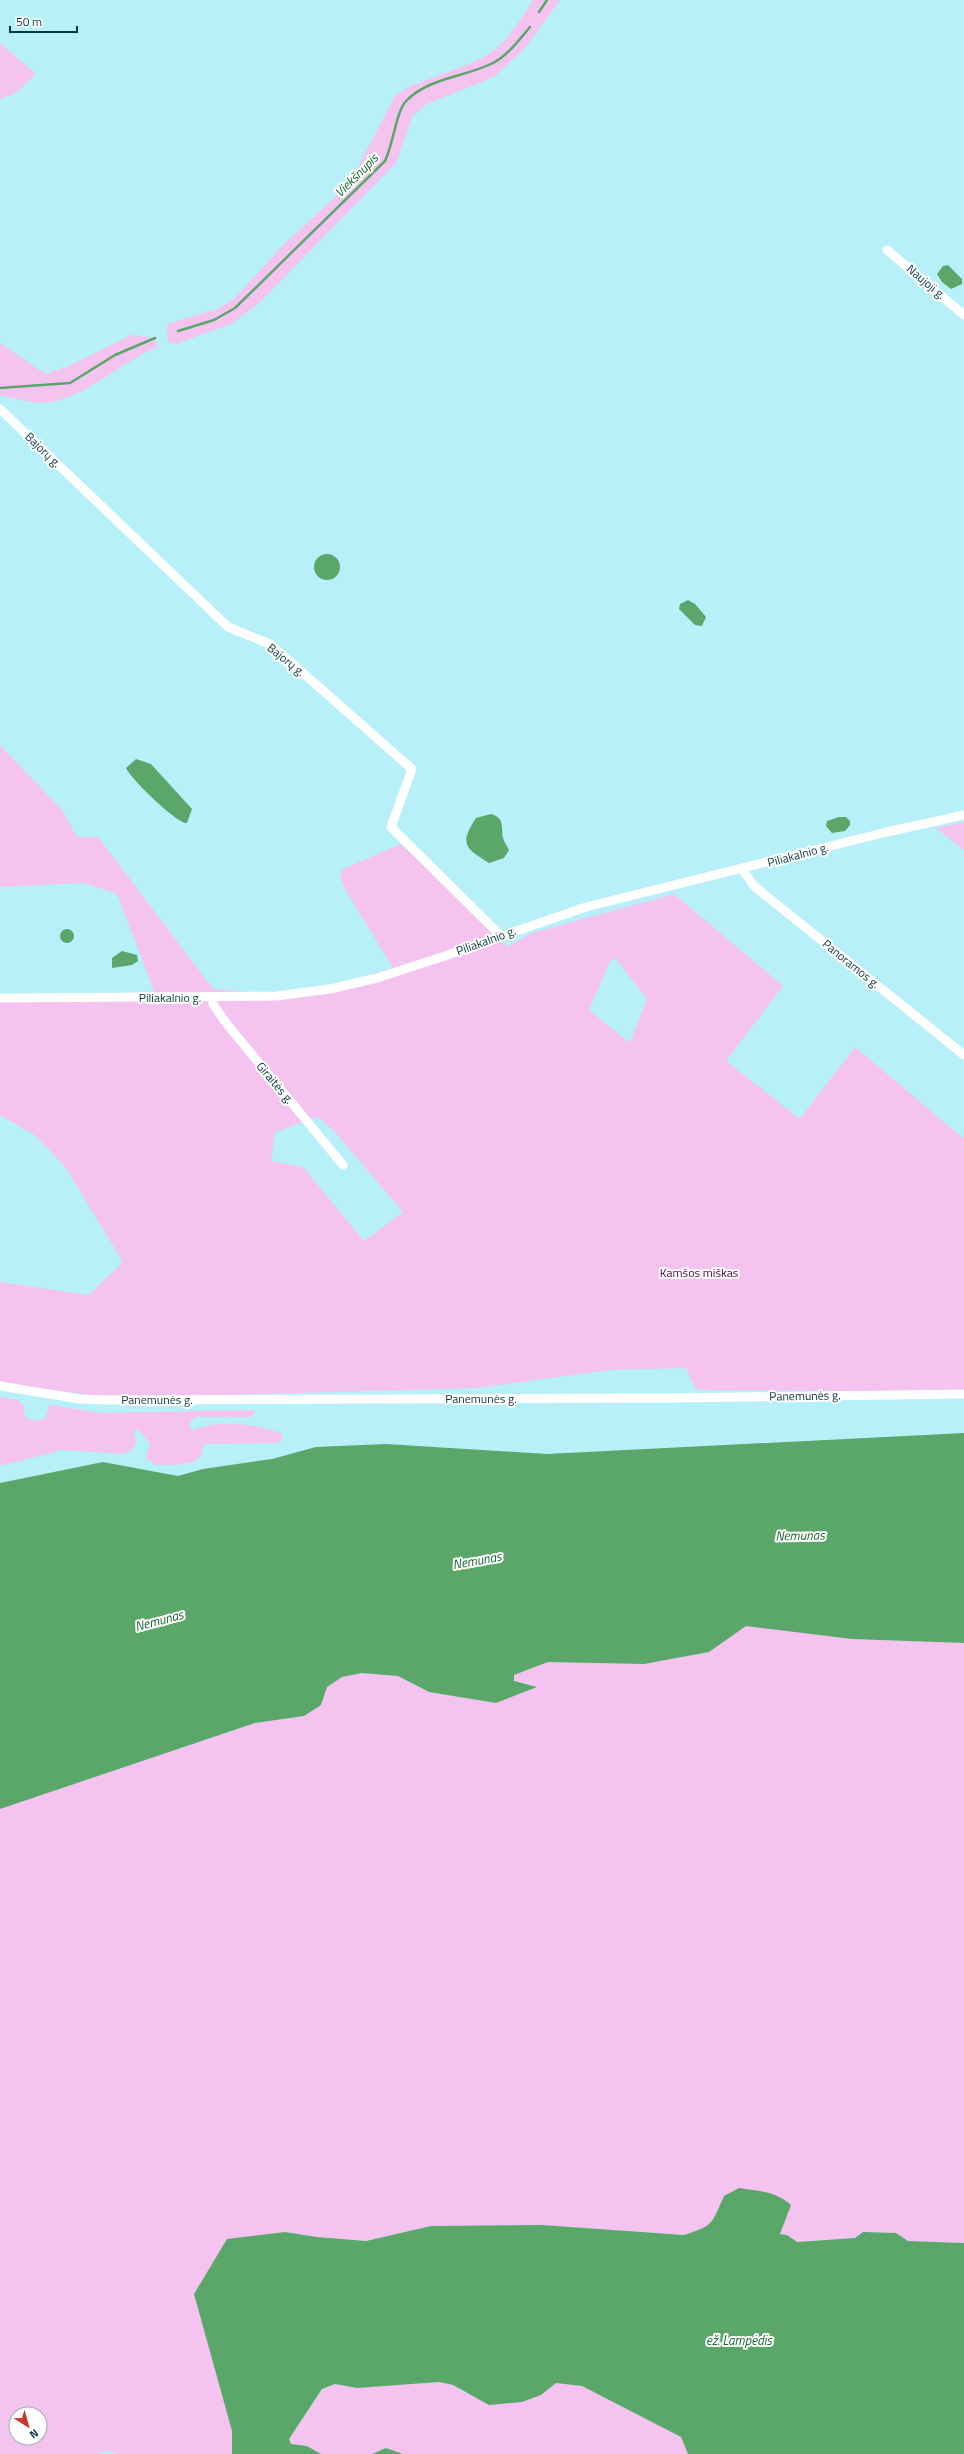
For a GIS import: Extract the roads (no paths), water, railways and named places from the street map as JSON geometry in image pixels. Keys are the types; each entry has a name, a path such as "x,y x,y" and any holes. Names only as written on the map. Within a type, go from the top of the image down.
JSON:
{"street":[{"name":"Naujoji g.","path":"887,250 964,315"},
{"name":"Bajorų g.","path":"0,409 228,627 270,644 412,769 391,827 501,936"},
{"name":"Piliakalnio g.","path":"0,998 213,998 276,996 330,989 377,978 586,907 887,832 964,815"},
{"name":"Panoramos g.","path":"742,869 754,886 964,1055"},
{"name":"Giraitės g.","path":"213,998 213,1004 226,1023 343,1165"},
{"name":"Panemunės g.","path":"0,1386 80,1398 106,1400 668,1398 964,1394"}],"water":[{"path":"948,265 962,279 962,284 951,289 942,282 937,274 943,266"},
{"path":"327,554 336,558 340,567 336,576 327,580 318,576 314,567 318,558"},
{"path":"688,600 695,604 706,617 702,626 695,625 679,609 680,604"},
{"path":"136,759 151,764 192,809 187,823 174,817 129,773 126,768"},
{"path":"491,814 498,818 502,823 503,838 509,850 504,858 489,863 470,849 466,840 467,834 476,818"},
{"path":"839,817 846,817 850,821 850,825 845,831 832,833 826,826 827,821"},
{"path":"67,929 72,931 74,936 72,941 67,943 62,941 60,936 62,931"},
{"path":"122,951 137,955 138,961 132,965 112,968 112,958"},
{"name":"Nemunas","path":"964,1433 964,1643 852,1639 746,1626 709,1652 644,1664 548,1662 514,1675 514,1681 537,1687 496,1703 429,1692 398,1676 362,1673 342,1677 327,1687 321,1705 304,1716 255,1723 0,1809 0,1483 103,1462 178,1476 203,1469 272,1459 316,1447 386,1444 547,1454"},
{"name":"ež. Lampėdis","path":"739,2188 773,2194 791,2205 780,2234 787,2235 797,2242 855,2238 863,2232 896,2233 908,2241 964,2243 964,2454 688,2454 681,2437 582,2386 556,2383 541,2395 522,2402 489,2405 453,2385 439,2382 357,2388 335,2384 322,2389 289,2439 291,2444 307,2446 321,2454 232,2454 232,2431 194,2294 227,2239 285,2232 317,2237 366,2241 431,2226 542,2225 684,2235 707,2226 714,2218 724,2196"},
{"path":"386,2448 403,2454 372,2454"}],"waterway":[{"name":"Viekšnupis","path":"539,12 547,0"},
{"name":"Viekšnupis","path":"178,331 214,320 235,308 385,161 403,106 415,93 425,87 493,63 508,52 530,27"},
{"name":"Viekšnupis","path":"0,388 70,383 115,355 155,338"}],"park label":[{"name":"Kamšos miškas","path":"699,1273"}]}
